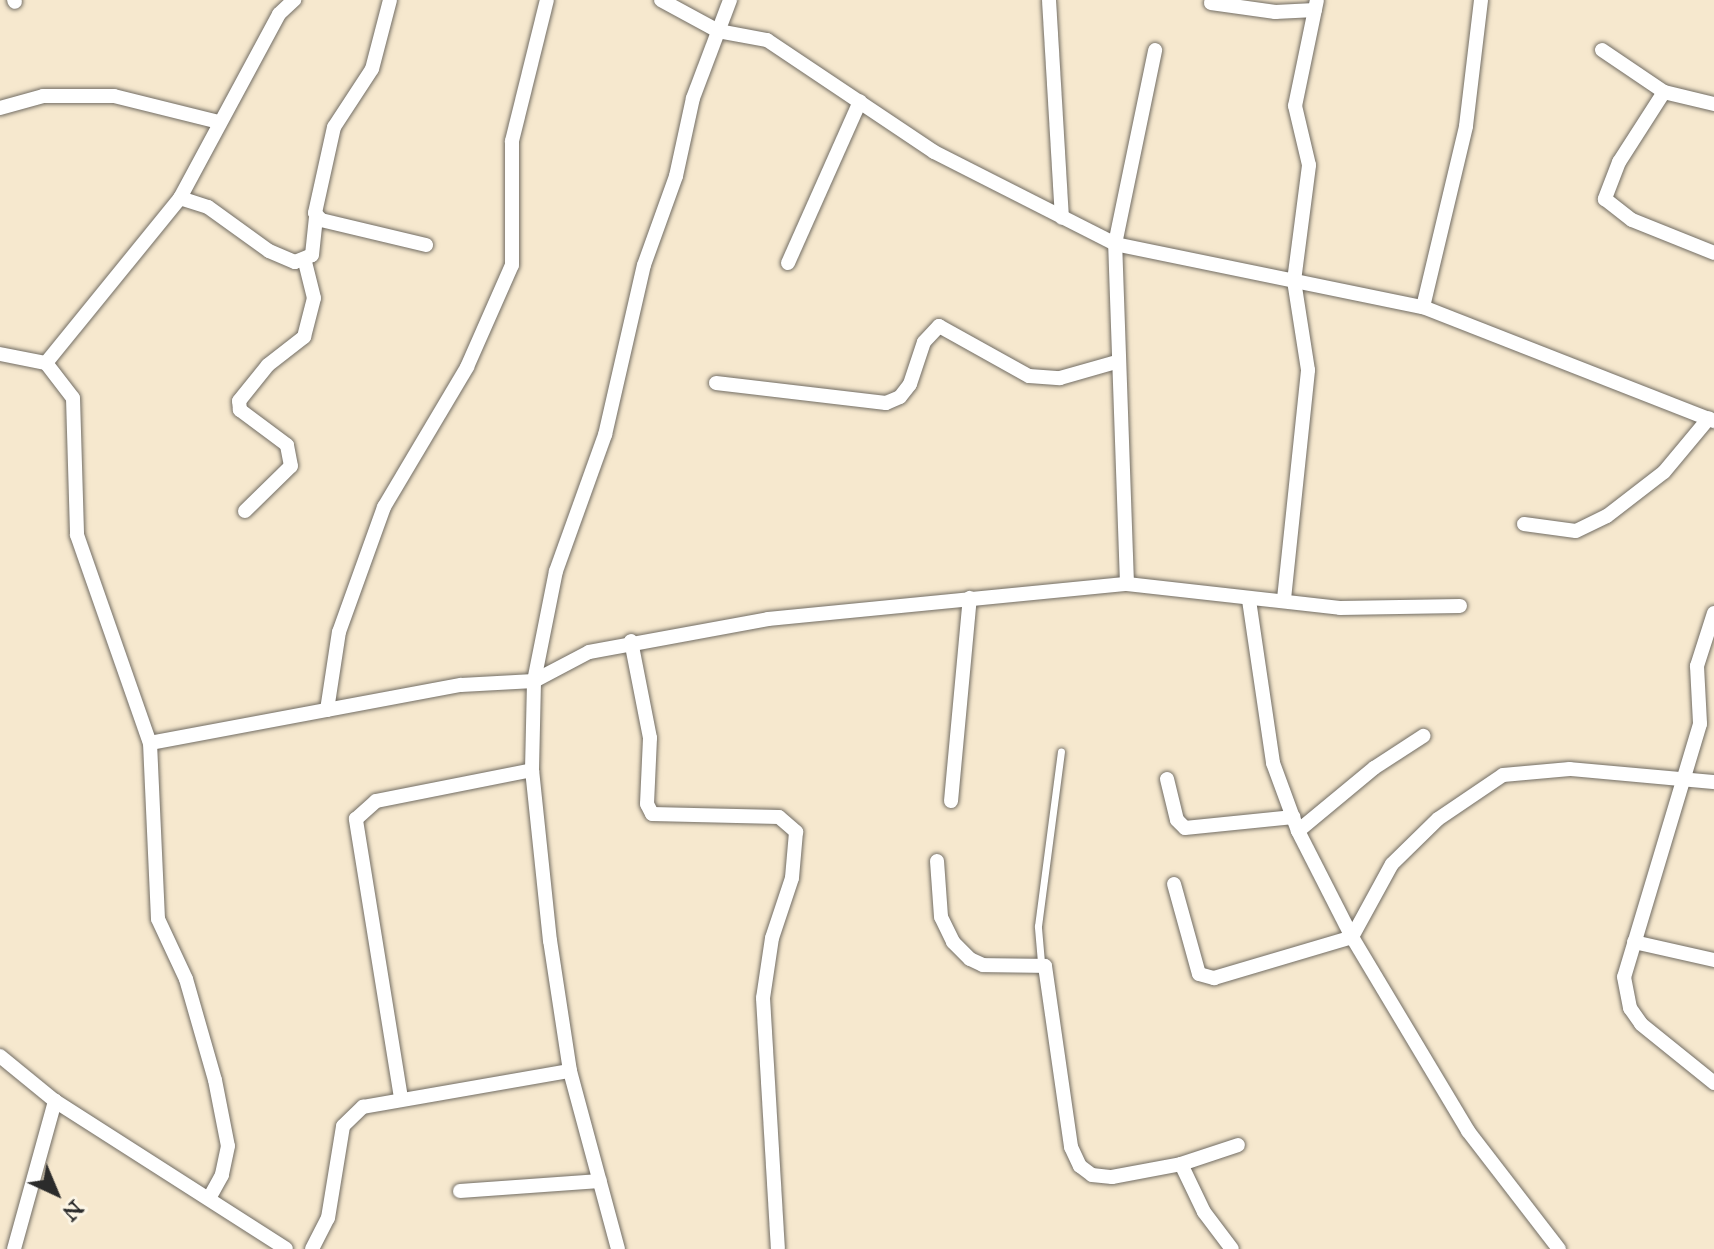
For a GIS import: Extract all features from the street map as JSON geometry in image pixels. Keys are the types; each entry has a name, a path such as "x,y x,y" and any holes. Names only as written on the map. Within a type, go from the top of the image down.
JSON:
{"street":[{"path":"46,363 180,198 279,14 294,0"},
{"path":"305,262 312,255 315,195 334,127 372,69 390,0"},
{"path":"327,710 339,632 384,507 467,367 512,265 512,141 547,0"},
{"path":"661,0 718,31 767,40 934,152 1115,244 1423,307 1712,420 1664,472 1607,516 1576,531 1524,524"},
{"path":"618,1249 570,1071 532,770 534,681 556,571 605,435 644,265 730,0"},
{"path":"1049,0 1062,218"},
{"path":"1423,307 1466,126 1481,0"},
{"path":"1211,3 1275,12 1316,5 1295,106 1309,165 1309,192 1294,281 1308,370 1284,599"},
{"path":"1127,584 1123,415 1116,362 1115,244 1155,50"},
{"path":"1602,50 1664,92 1714,104"},
{"path":"1664,92 1619,162 1605,199 1632,220 1714,253"},
{"path":"0,108 43,96 114,96 219,122"},
{"path":"788,263 860,101"},
{"path":"180,198 208,207 269,251 305,262"},
{"path":"316,218 426,245"},
{"path":"245,511 291,466 287,445 240,410 239,401 268,365 304,337 314,298 305,262"},
{"path":"716,383 886,403 900,397 910,384 924,342 939,326 1029,376 1060,378 1116,362"},
{"path":"0,354 46,363 73,398 77,535 150,743 158,919 186,979 215,1080 228,1146 222,1175 210,1197"},
{"path":"150,743 327,710 382,704 461,685 534,681 589,652 631,641 768,619 1127,584 1249,600 1284,599 1340,608 1460,606"},
{"path":"951,801 970,598"},
{"path":"1249,600 1273,763 1295,824 1352,937 1468,1131 1559,1249"},
{"path":"1714,613 1697,666 1700,724 1624,977 1630,1008 1641,1024 1714,1083"},
{"path":"631,641 650,738 647,804 652,814 779,817 796,832 792,878 772,938 763,998 770,1045 770,1165 778,1249"},
{"path":"1167,779 1177,820 1185,828 1295,824 1423,736"},
{"path":"1174,884 1205,979 1352,937 1392,864 1438,819 1503,775 1570,769 1714,782"},
{"path":"401,1098 356,819 376,801 532,770"},
{"path":"937,861 941,917 953,942 970,959 983,965 1041,962 1071,1147 1080,1166 1092,1175 1112,1177 1181,1164 1238,1145"},
{"path":"1634,942 1714,960"},
{"path":"0,1056 55,1101 210,1197 286,1249"},
{"path":"312,1249 328,1218 343,1126 363,1107 570,1071"},
{"path":"14,1249 55,1101"},
{"path":"1181,1164 1204,1212 1232,1249"},
{"path":"460,1191 600,1181"}],"lane":[{"path":"1041,962 1038,926 1061,752"}]}
